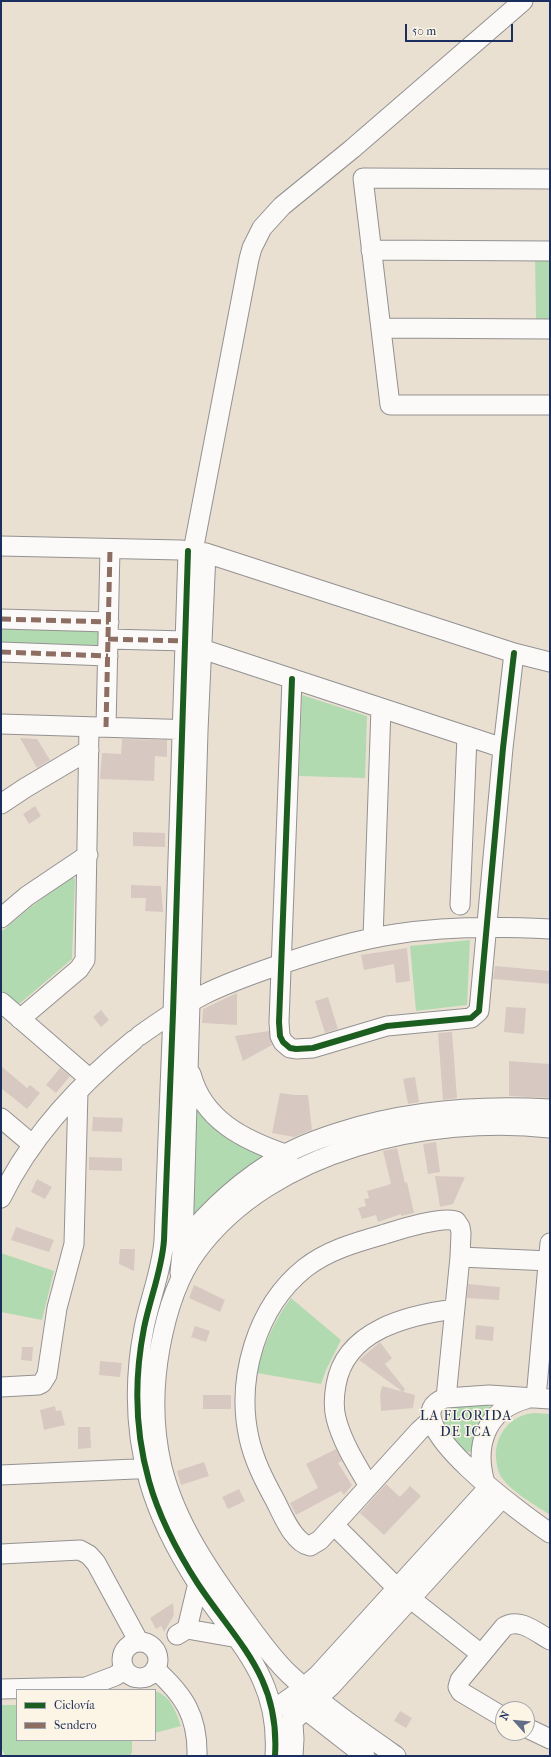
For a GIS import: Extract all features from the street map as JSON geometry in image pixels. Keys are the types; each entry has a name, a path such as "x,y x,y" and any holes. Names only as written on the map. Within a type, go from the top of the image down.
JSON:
{"street":[{"path":"154,1469 142,1452 138,1416 138,1376 144,1328 162,1260 165,1228 173,1012 191,730 195,551 249,259 252,248 262,228 282,206 352,149 523,1"},
{"path":"550,179 363,178 390,405 550,405"},
{"path":"371,250 550,251"},
{"path":"381,328 550,329"},
{"path":"1,546 195,551 514,653 550,662"},
{"path":"20,1019 79,969 85,956 89,750 98,727 108,639 110,550"},
{"path":"1,619 108,639 194,645 292,679 503,748"},
{"path":"1,652 108,639"},
{"path":"292,679 279,1022 280,1036 286,1045 296,1049 304,1049 387,1026 472,1018 476,1015 480,1006 503,748 514,653"},
{"path":"373,938 381,708"},
{"path":"1,724 191,730"},
{"path":"178,1285 183,1242 191,1002 191,730"},
{"path":"460,905 467,736"},
{"path":"1,804 36,781 89,750"},
{"path":"1,918 27,896 88,855"},
{"path":"1,1198 33,1145 84,1085 136,1038 173,1012 191,1002 234,981 282,964 330,948 373,938 418,931 487,928 550,929"},
{"path":"1,1002 20,1019 84,1085 74,1244 57,1308 47,1375 42,1383 38,1385 1,1387"},
{"path":"189,1065 197,1091 208,1109 216,1118 245,1138 285,1154 293,1172"},
{"path":"157,1279 183,1242 201,1220 228,1194 251,1176 285,1154 332,1135 381,1120 430,1111 481,1108 550,1109"},
{"path":"1,1118 33,1145"},
{"path":"276,1756 276,1732 272,1710 265,1686 264,1661 166,1526 157,1506 154,1469 157,1436 156,1378 162,1336 178,1285 192,1258 220,1225 248,1200 293,1172 351,1150 412,1132 480,1126 550,1128"},
{"path":"431,1420 419,1431 315,1544 310,1546 301,1542 296,1538 275,1501 254,1455 246,1421 245,1389 251,1353 260,1330 275,1302 294,1277 316,1260 354,1244 391,1232 448,1219 456,1221 460,1227 460,1257 446,1398"},
{"path":"165,1228 173,1236 183,1242 190,1245 202,1245"},
{"path":"460,1257 550,1255 538,1399"},
{"path":"369,1486 349,1449 336,1417 334,1405 340,1368 355,1346 373,1332 412,1318 455,1309"},
{"path":"538,1399 489,1395 446,1398 441,1400 433,1408 431,1420 435,1429 450,1449 492,1489 550,1533"},
{"path":"492,1489 482,1472 481,1448 487,1429 501,1411 509,1405 538,1399"},
{"path":"1,1475 154,1469"},
{"path":"293,1756 302,1703 318,1674 403,1593 492,1489"},
{"path":"334,1524 403,1593 481,1654"},
{"path":"1,1554 75,1550 90,1554 96,1563 165,1639"},
{"path":"205,1579 238,1638 264,1661 302,1703 365,1756"},
{"path":"205,1579 165,1639 157,1656 155,1669 148,1676 140,1678 131,1676 124,1670 122,1661 124,1652 130,1645 165,1639 238,1638"},
{"path":"495,1712 461,1692 458,1687 460,1680 504,1627 513,1623 522,1625 550,1640"},
{"path":"155,1669 176,1689 188,1707 196,1730 197,1756"},
{"path":"1,1689 86,1687 115,1676 124,1670"},
{"path":"272,1710 302,1703 396,1756"},
{"path":"535,1731 550,1738"}],"green space":[{"path":"535,255 550,255 550,319 536,319"},
{"path":"1,624 99,630 99,646 1,647"},
{"path":"302,695 367,716 365,778 299,776"},
{"path":"72,877 75,879 72,959 18,1005 1,991 1,932 32,906"},
{"path":"470,940 467,1005 416,1011 410,946"},
{"path":"196,1108 210,1125 226,1138 266,1155 192,1220"},
{"path":"1,1253 54,1271 42,1320 1,1312"},
{"path":"291,1298 341,1340 326,1370 321,1384 257,1373 270,1334 279,1316"},
{"path":"488,1404 491,1410 473,1449 470,1452 465,1451 445,1428 445,1415 453,1407"},
{"path":"535,1413 550,1414 550,1515 524,1498 506,1483 500,1475 496,1459 498,1442 506,1427 518,1417"},
{"path":"156,1691 161,1693 172,1705 181,1726 156,1733"},
{"path":"1,1705 16,1705 16,1741 132,1741 132,1752 130,1756 5,1756 1,1747"}],"building":[{"path":"20,738 37,739 50,760 37,768"},
{"path":"122,739 167,740 167,757 155,756 154,781 100,779 102,753 121,754"},
{"path":"35,806 41,816 29,824 23,814"},
{"path":"133,832 165,833 165,847 133,846"},
{"path":"131,885 161,886 163,912 145,911 146,898 131,898"},
{"path":"407,948 410,981 396,983 394,964 364,970 361,955"},
{"path":"495,966 550,971 550,984 493,979"},
{"path":"237,993 237,1025 202,1023 203,1009"},
{"path":"328,997 338,1029 325,1033 315,1001"},
{"path":"506,1007 526,1008 524,1034 504,1032"},
{"path":"101,1010 109,1020 101,1027 93,1017"},
{"path":"269,1031 272,1045 243,1061 235,1036"},
{"path":"452,1032 457,1098 443,1100 438,1033"},
{"path":"509,1061 550,1064 550,1098 509,1096"},
{"path":"1,1066 27,1088 30,1085 40,1093 27,1109 1,1088"},
{"path":"60,1068 70,1076 56,1093 46,1085"},
{"path":"415,1077 419,1102 408,1104 403,1079"},
{"path":"280,1093 308,1095 312,1130 294,1137 272,1133"},
{"path":"93,1117 123,1118 122,1132 92,1131"},
{"path":"436,1142 440,1172 428,1174 423,1144"},
{"path":"397,1148 414,1213 401,1216 401,1214 378,1222 376,1215 362,1219 358,1208 366,1206 364,1199 369,1198 367,1191 391,1184 383,1151"},
{"path":"89,1157 122,1158 122,1171 89,1170"},
{"path":"435,1176 465,1177 453,1204 440,1207"},
{"path":"37,1179 52,1187 45,1199 31,1192"},
{"path":"16,1227 54,1240 49,1252 11,1240"},
{"path":"120,1249 135,1249 134,1271 119,1264"},
{"path":"468,1284 500,1287 499,1300 467,1298"},
{"path":"194,1285 225,1300 220,1312 189,1298"},
{"path":"476,1325 494,1327 493,1341 475,1339"},
{"path":"195,1326 210,1331 206,1342 191,1337"},
{"path":"380,1342 392,1358 385,1364 405,1389 403,1392 359,1360"},
{"path":"22,1347 33,1347 32,1361 21,1360"},
{"path":"100,1361 122,1363 120,1377 99,1375"},
{"path":"382,1386 415,1395 413,1408 381,1411 380,1395"},
{"path":"203,1395 231,1395 231,1409 203,1409"},
{"path":"55,1406 56,1411 61,1410 65,1425 44,1430 40,1410"},
{"path":"78,1427 90,1427 91,1448 78,1449"},
{"path":"336,1449 342,1461 338,1463 352,1485 344,1495 341,1491 296,1515 290,1503 318,1488 306,1464"},
{"path":"204,1462 209,1476 181,1485 177,1471"},
{"path":"386,1484 400,1497 410,1486 421,1496 384,1535 360,1513"},
{"path":"239,1489 245,1501 228,1509 222,1497"},
{"path":"173,1603 174,1615 164,1632 161,1626 156,1629 150,1618"},
{"path":"400,1711 412,1718 406,1728 394,1721"}],"marked path":[{"path":"106,727 110,549"},
{"path":"1,619 109,622"},
{"path":"108,639 186,641"},
{"path":"1,652 108,656"}],"cycle path":[{"path":"188,551 164,1240 161,1262 146,1317 141,1347 137,1386 139,1424 144,1462 149,1481 158,1508 170,1534 183,1560 198,1584 241,1644 263,1683 271,1704 275,1728 275,1756"},
{"path":"292,679 279,1022 280,1036 283,1042 290,1048 296,1049 313,1048 387,1026 471,1018 479,1011 503,748 514,653"}],"district":[{"name":"LA FLORIDA DE ICA","path":"466,1426"}]}
